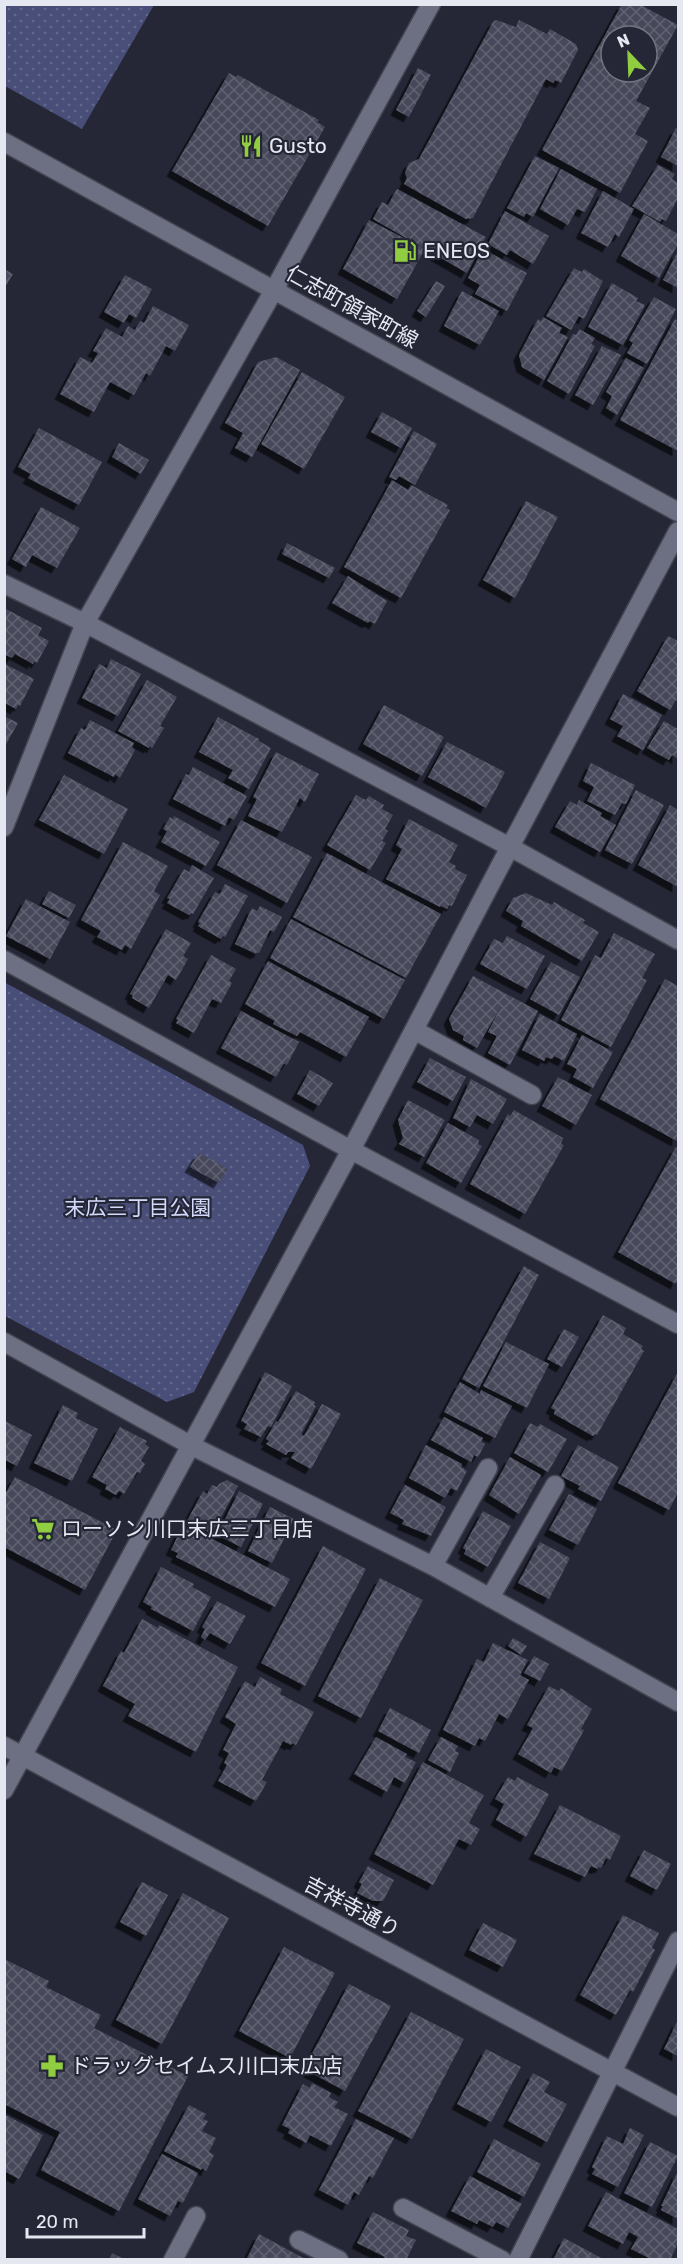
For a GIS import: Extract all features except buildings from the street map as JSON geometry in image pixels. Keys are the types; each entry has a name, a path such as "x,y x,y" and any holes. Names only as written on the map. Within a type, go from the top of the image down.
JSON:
{"street":[{"path":"4,827 12,787 85,622 274,290 431,4"},
{"name":"仁志町領家町線","path":"4,142 678,512"},
{"path":"4,1790 351,1150 678,531"},
{"path":"4,584 85,622 510,847 678,940"},
{"path":"4,960 351,1150 678,1324"},
{"path":"414,1030 532,1095"},
{"path":"4,1342 192,1446 434,1566 678,1702"},
{"path":"434,1566 488,1468"},
{"path":"490,1598 555,1485"},
{"name":"吉祥寺通り","path":"4,1746 678,2107"},
{"path":"518,2259 678,1941"},
{"path":"403,2208 502,2259"},
{"path":"173,2259 196,2216"},
{"path":"299,2240 339,2259"}],"green space":[{"path":"5,4 154,5 82,129 5,86"},
{"name":"末広三丁目公園","path":"4,982 303,1145 310,1166 194,1392 167,1402 5,1316"}],"place":[{"name":"Gusto","path":"251,146"},
{"name":"ENEOS","path":"405,251"},
{"name":"ローソン川口末広三丁目店","path":"43,1529"},
{"name":"ドラッグセイムス川口末広店","path":"52,2066"}]}
